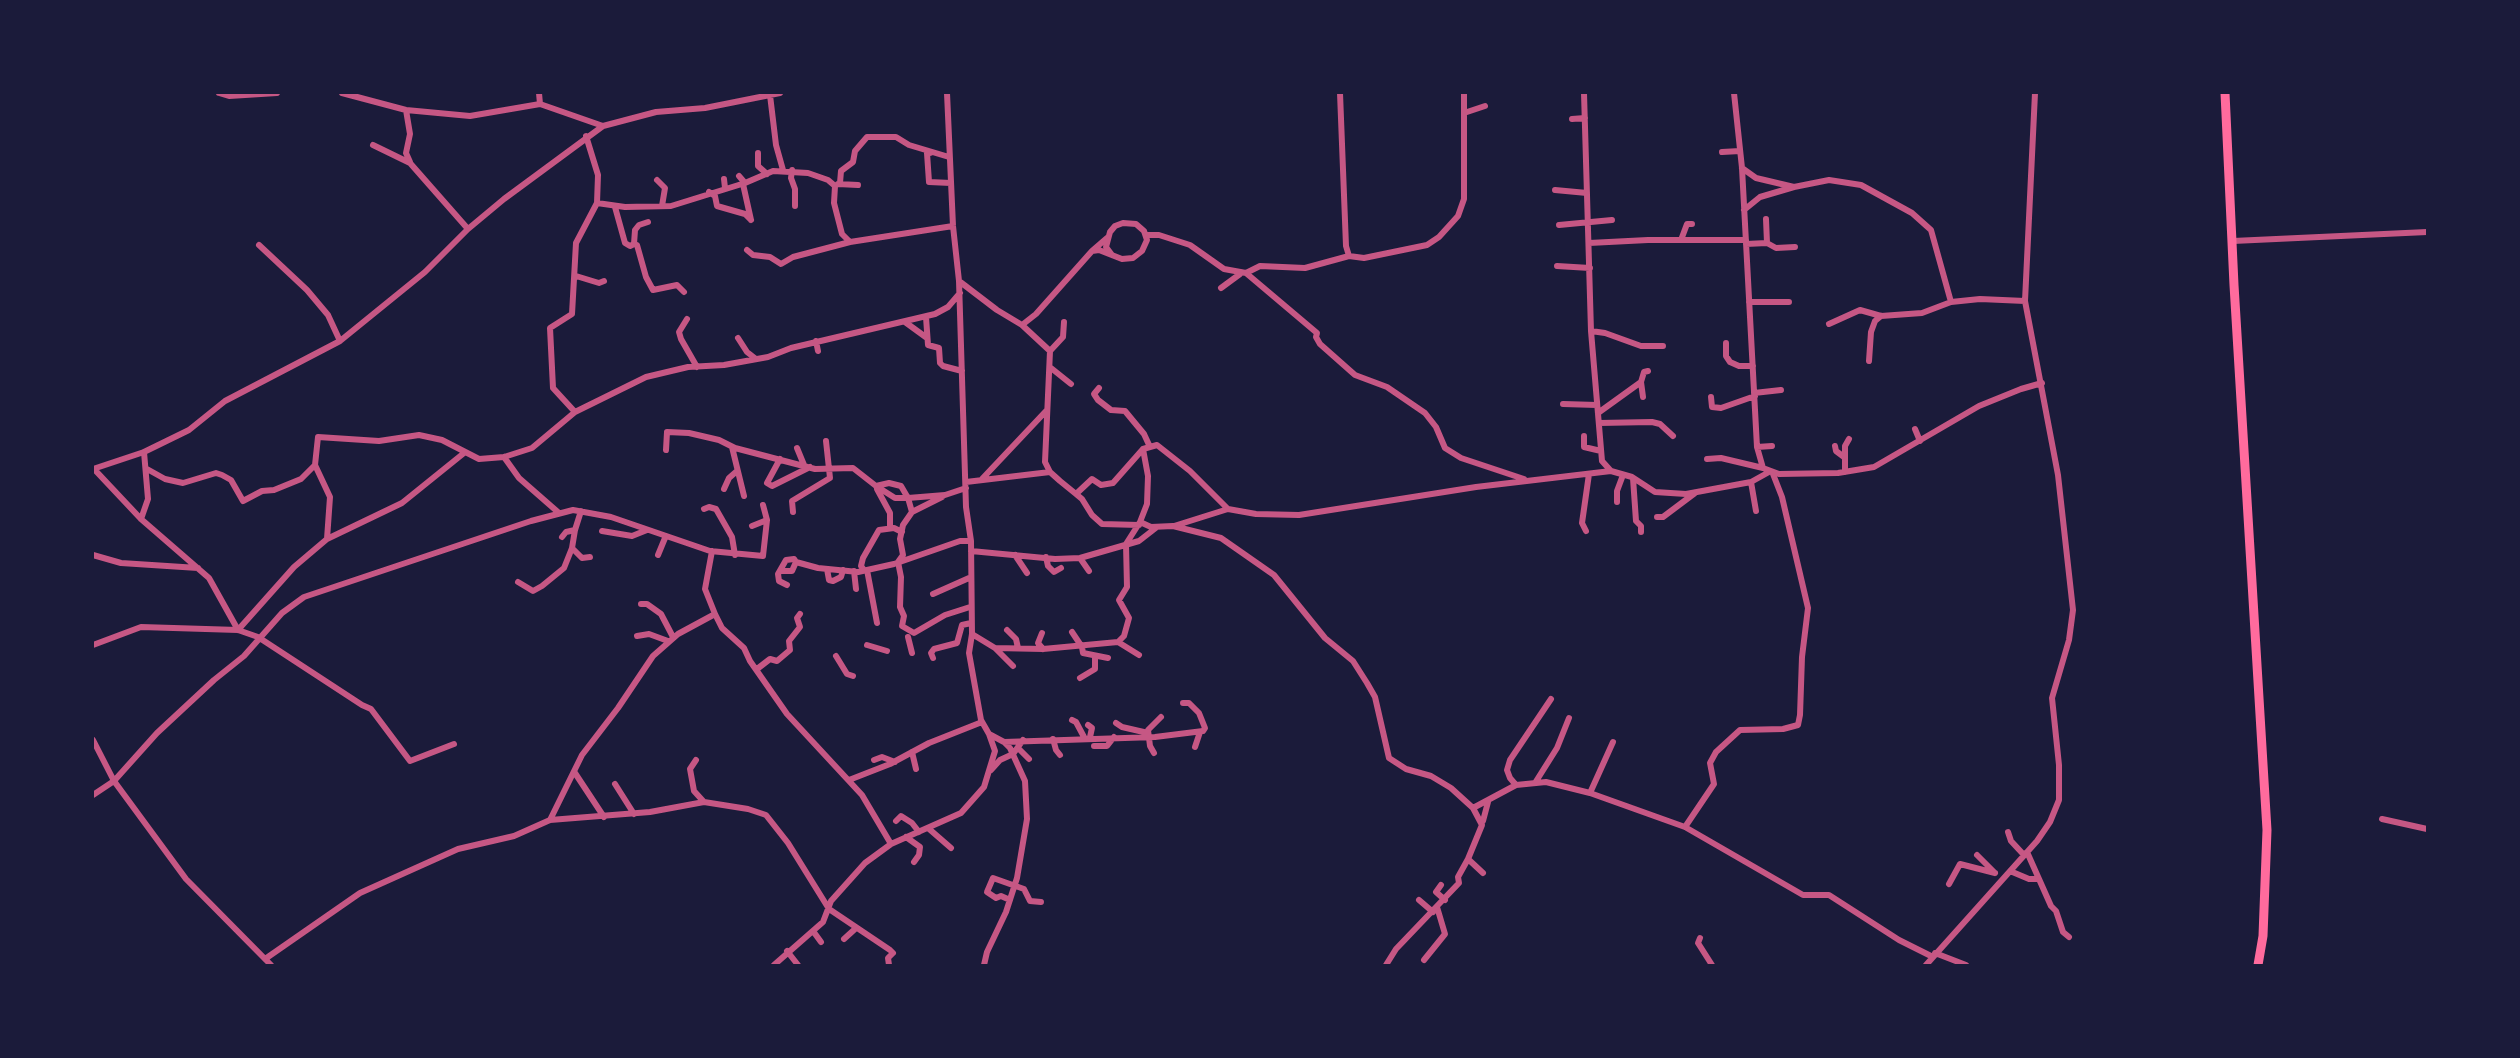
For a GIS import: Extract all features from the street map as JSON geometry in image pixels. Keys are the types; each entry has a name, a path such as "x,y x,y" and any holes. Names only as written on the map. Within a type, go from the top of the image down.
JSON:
{"highway":[{"path":"2225,93 2267,830 2263,936 2258,965"}],"street":[{"path":"219,93 229,96 277,93"},
{"path":"342,93 406,110 470,117 540,104 603,126"},
{"path":"539,93 540,104"},
{"path":"238,630 208,578 141,519 93,469 144,452 189,430 225,401 340,341 425,272 468,229 586,136 603,126 656,112 705,108 780,93"},
{"path":"779,963 788,951 823,922 837,893 865,863 891,844 961,813 984,787 995,751 982,722 969,653 972,634 969,578 971,541 966,485 960,293 953,226 947,93"},
{"path":"1340,93 1348,256"},
{"path":"1221,288 1243,273 1260,266 1305,268 1348,256 1378,256 1427,245 1449,227 1458,216 1464,198 1464,93"},
{"path":"1584,93 1591,331 1602,461 1611,471"},
{"path":"1734,93 1742,168 1757,447 1763,468"},
{"path":"1926,965 2026,853 2050,822 2059,800 2059,765 2052,698 2069,640 2073,609 2058,475 2025,301 2035,93"},
{"path":"770,95 775,139 783,171"},
{"path":"1464,113 1485,106"},
{"path":"406,110 410,134 406,153 410,163 468,229"},
{"path":"1572,119 1585,118"},
{"path":"576,412 553,388 550,328 572,314 576,276 576,243 597,203 598,175 586,136"},
{"path":"850,242 842,234 834,203 837,184 841,171 853,162 855,151 867,137 896,137 930,153 949,157"},
{"path":"373,145 410,163"},
{"path":"1722,152 1740,150"},
{"path":"758,153 758,166 767,174"},
{"path":"930,153 927,153 929,182 951,183"},
{"path":"1742,168 1756,178 1794,187"},
{"path":"792,170 790,178 795,189 795,207"},
{"path":"597,203 615,207 662,206 696,199 709,192 767,174 792,170 820,176 850,187 858,185"},
{"path":"709,192 715,196 717,206 745,214 751,220 744,183 739,177"},
{"path":"724,179 725,188"},
{"path":"657,180 665,188 662,206"},
{"path":"1744,210 1760,197 1794,187 1828,180 1861,185 1925,222 1931,230 1951,302"},
{"path":"1555,190 1587,193"},
{"path":"615,207 626,243 630,246 634,244"},
{"path":"1766,219 1767,243"},
{"path":"1559,225 1612,220"},
{"path":"648,222 639,225 635,230 634,244 637,245 649,286 653,290 677,285 684,292"},
{"path":"1023,325 1036,314 1092,251 1107,238 1115,226 1123,223 1136,224 1146,235 1147,240 1142,251 1133,258 1122,259 1099,250 1092,251"},
{"path":"1681,240 1687,225 1692,224"},
{"path":"747,250 753,255 770,257 782,264 793,256 850,242 953,226"},
{"path":"2233,241 2427,232"},
{"path":"1146,235 1159,235 1190,245 1224,269 1243,273 1317,333 1316,337 1320,345 1355,375 1387,387 1425,413 1436,427 1445,448 1461,458 1498,469 1518,479 1543,481"},
{"path":"1107,238 1106,247 1112,255"},
{"path":"1589,243 1681,240 1767,243 1776,248 1795,247"},
{"path":"259,245 308,290 328,315 340,341"},
{"path":"1557,266 1590,268"},
{"path":"576,276 599,283 604,281"},
{"path":"959,280 997,310 1023,325 1050,351 1045,462 1050,472 1076,494 1102,524 1140,523 1157,527 1173,526 1227,509 1256,514 1299,515 1476,487 1543,481 1611,471 1633,478 1655,492 1695,492 1751,482 1771,473 1845,472 1874,467 1979,406 2042,383"},
{"path":"327,539 330,497 315,465 318,437 379,441 419,435 442,440 479,459 504,457 532,448 576,412 646,377 666,371 756,359 816,341 927,317 948,307 960,293"},
{"path":"1829,324 1860,310 1881,316 1922,313 1951,302 1980,299 2025,301"},
{"path":"1749,302 1789,302"},
{"path":"1869,362 1871,332 1875,321 1881,316"},
{"path":"927,317 928,345 935,345 939,348 943,366 962,371"},
{"path":"687,319 679,332 697,367"},
{"path":"905,322 927,338"},
{"path":"1050,351 1063,338 1064,322"},
{"path":"1591,331 1605,333 1641,346 1663,346"},
{"path":"738,338 747,352 756,359"},
{"path":"816,341 818,351"},
{"path":"1726,343 1726,356 1730,362 1739,366 1753,366"},
{"path":"1051,368 1071,384"},
{"path":"1642,398 1641,382 1644,372 1648,371"},
{"path":"1598,413 1641,382"},
{"path":"1099,388 1094,394 1098,400 1111,411 1125,411 1144,434 1146,448 1148,476 1146,504 1140,523 1126,544 1127,586 1119,600 1129,618 1124,636 1118,642"},
{"path":"1710,397 1712,407 1721,408 1754,395 1781,390"},
{"path":"1563,404 1597,405"},
{"path":"982,479 1047,410"},
{"path":"1599,423 1652,422 1660,424 1672,436"},
{"path":"1915,429 1920,441"},
{"path":"666,450 667,432 711,437 732,447 807,466 853,468 895,498 945,495"},
{"path":"1584,436 1584,447 1601,451"},
{"path":"1845,472 1844,457 1849,439"},
{"path":"794,512 792,501 830,478 826,441"},
{"path":"1076,494 1092,479 1101,485 1113,483 1146,448 1157,445 1183,464 1227,509"},
{"path":"1757,447 1772,446"},
{"path":"1835,446 1836,451 1844,457"},
{"path":"732,447 744,495"},
{"path":"797,448 807,466"},
{"path":"141,519 148,499 144,452"},
{"path":"238,630 294,567 327,539 402,503 464,453"},
{"path":"504,457 519,478 559,513"},
{"path":"1685,827 1714,784 1710,763 1716,752 1740,730 1783,729 1798,725 1802,657 1808,608 1782,497 1771,473 1763,468 1721,458 1707,459"},
{"path":"780,459 767,483 772,486 807,466"},
{"path":"147,469 165,479 183,483 216,473 231,480 243,501 262,491 274,490 302,479 315,465"},
{"path":"724,489 729,478 737,471"},
{"path":"970,607 945,615 914,633 907,630 901,621 904,616 900,607 898,562 903,555 903,525 912,512 982,479 1050,472"},
{"path":"1586,531 1582,523 1589,474"},
{"path":"1617,502 1617,491 1623,475"},
{"path":"1633,478 1636,520 1641,532"},
{"path":"1751,482 1756,511"},
{"path":"876,486 889,483 901,486 912,512"},
{"path":"876,486 890,513 890,528"},
{"path":"1657,517 1664,517 1695,492"},
{"path":"93,795 114,781 157,733 214,680 244,656 258,637 282,613 304,597 559,513 581,511 611,517 665,538 712,551 763,556 767,520 763,505"},
{"path":"704,509 709,507 716,509 732,537 735,555"},
{"path":"519,582 533,591 564,568 572,548 581,511"},
{"path":"752,526 767,520"},
{"path":"1173,526 1221,538 1274,574 1325,638 1353,661 1367,683 1375,697 1389,758 1406,768 1431,776 1450,788 1473,808 1482,825"},
{"path":"971,551 1080,558 1139,541 1157,527"},
{"path":"877,623 866,570 861,566 863,558 879,530 890,528 902,532"},
{"path":"562,537 566,532 575,530"},
{"path":"602,531 632,536 647,530"},
{"path":"658,555 665,538"},
{"path":"787,585 779,581 780,571 786,560 794,559 796,562 827,569 866,570 960,541 971,541"},
{"path":"572,548 582,558 590,557"},
{"path":"712,551 705,589 722,628 744,648 750,662 787,714 862,795 891,844"},
{"path":"93,555 121,563 198,568"},
{"path":"1015,555 1027,573"},
{"path":"1046,557 1048,566 1054,572 1061,568"},
{"path":"1080,558 1089,571"},
{"path":"780,571 792,571 796,562"},
{"path":"827,569 829,580 833,581 841,577 843,570"},
{"path":"854,571 856,589"},
{"path":"933,594 969,578"},
{"path":"641,604 647,603 661,614 671,639"},
{"path":"550,820 582,755 597,732 618,708 653,656 671,639 715,614"},
{"path":"757,669 770,658 777,661 790,650 789,641 800,627 797,618 800,614"},
{"path":"933,657 931,653 934,649 957,644 962,625 971,623"},
{"path":"93,645 141,627 238,630 258,637 371,709 411,760 454,744"},
{"path":"1007,630 1016,639 1018,648"},
{"path":"1072,632 1083,646 1083,653 1108,658"},
{"path":"1042,633 1038,643 1043,649"},
{"path":"637,636 649,634 671,639"},
{"path":"972,634 995,648 1013,666"},
{"path":"908,637 912,653"},
{"path":"995,648 1043,649 1118,642 1139,655"},
{"path":"867,645 887,651"},
{"path":"836,656 848,674 853,676"},
{"path":"1080,678 1095,669 1095,656"},
{"path":"1516,785 1509,778 1510,760 1551,699"},
{"path":"1183,703 1189,703 1199,713 1205,728 1200,732 1195,747"},
{"path":"1154,753 1148,735 1151,726 1161,717"},
{"path":"1535,783 1557,748 1569,718"},
{"path":"1072,720 1087,737"},
{"path":"849,780 895,762 928,743 982,722"},
{"path":"1116,723 1148,735"},
{"path":"1087,737 1092,728 1088,725"},
{"path":"1004,742 1200,732"},
{"path":"989,734 1029,759"},
{"path":"1094,746 1107,746 1114,737"},
{"path":"1053,739 1060,755"},
{"path":"93,740 114,781 186,879 271,965"},
{"path":"989,773 995,764 1016,751 1023,740"},
{"path":"1590,793 1613,742"},
{"path":"984,965 987,952 1010,900 1025,837 1028,798 1016,751"},
{"path":"912,752 916,769"},
{"path":"874,760 882,757 895,762"},
{"path":"696,760 690,769 694,790 704,802"},
{"path":"575,773 604,817"},
{"path":"1473,808 1516,785 1546,783 1590,793 1685,827 1803,895 1829,895 1899,940 1934,955 1966,965"},
{"path":"615,784 634,814"},
{"path":"265,959 360,893 458,849 514,836 550,820 634,814 704,802 766,814 788,843 829,909 892,953 888,958 890,965"},
{"path":"1386,965 1407,932 1435,910 1459,883 1458,877 1482,825 1488,802"},
{"path":"896,821 901,816 920,832"},
{"path":"2382,819 2427,829"},
{"path":"928,828 951,848"},
{"path":"2008,832 2011,841 2026,853 2051,906 2056,911 2063,932 2069,937"},
{"path":"906,837 920,847 920,855 914,862"},
{"path":"1977,855 2001,881"},
{"path":"1468,859 1483,873"},
{"path":"1949,884 1959,864 1995,873"},
{"path":"2010,871 2029,879 2038,879"},
{"path":"1010,900 990,895 988,885 993,878 1023,889 1024,895 1030,901 1041,902"},
{"path":"1441,885 1436,892 1444,900"},
{"path":"1419,900 1435,910 1445,934 1424,960"},
{"path":"844,939 855,929"},
{"path":"813,931 821,942"},
{"path":"1700,938 1698,943 1712,965"},
{"path":"788,951 798,965"}]}
